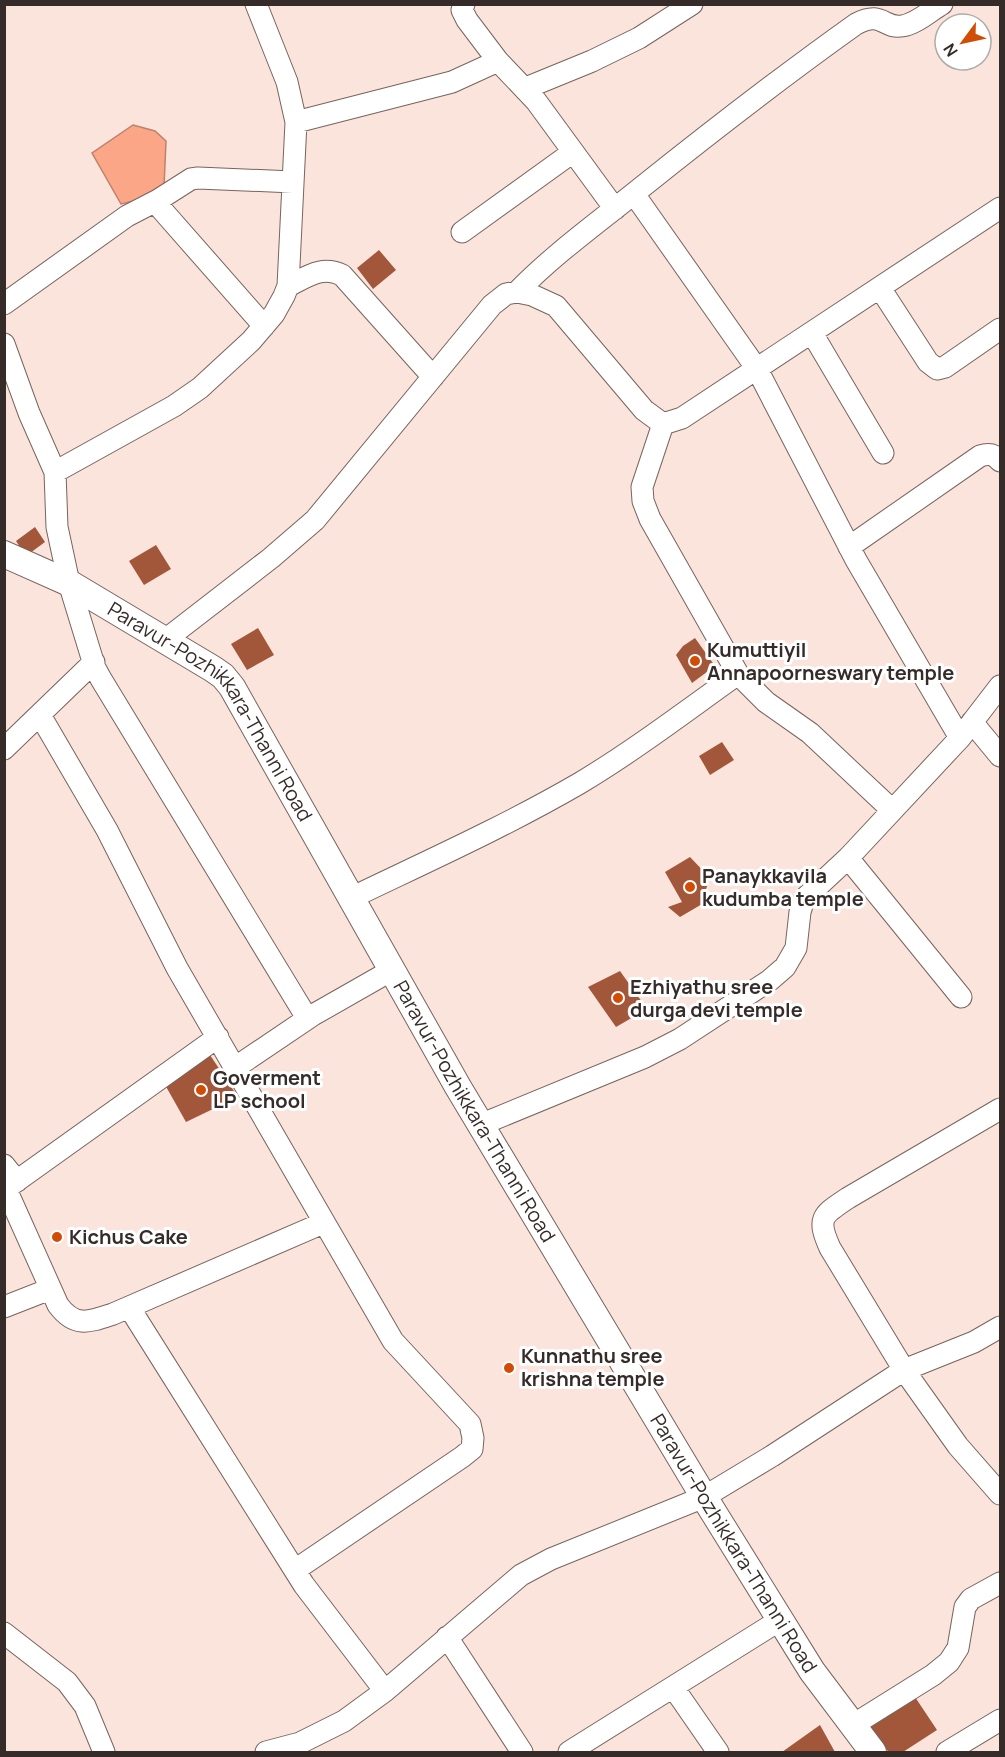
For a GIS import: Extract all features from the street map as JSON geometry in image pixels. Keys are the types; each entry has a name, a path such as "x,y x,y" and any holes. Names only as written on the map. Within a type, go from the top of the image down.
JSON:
{"main road":[{"name":"Paravur-Pozhikkara-Thanni Road","path":"4,554 69,583 213,669 232,687 480,1125 780,1620 812,1671 873,1752"}],"street":[{"path":"55,472 174,406 200,387 251,341 274,314 288,286 296,122 287,82 256,4"},
{"path":"464,4 462,10 464,15 498,61 526,88 615,209"},
{"path":"526,88 592,61 639,38 692,4"},
{"path":"517,292 549,262 615,209 795,67 856,24 875,18 902,26 942,4"},
{"path":"296,122 452,82 498,61"},
{"path":"462,232 573,152"},
{"path":"4,304 127,216 155,202 191,179 293,182"},
{"path":"634,194 757,369 849,547 966,730 1000,756"},
{"path":"155,202 264,326"},
{"path":"663,424 682,418 1000,208"},
{"path":"288,286 323,271 332,270 342,275 433,377"},
{"path":"880,288 928,362 937,369 945,367 1000,329"},
{"path":"165,640 315,520 499,298 506,294 517,292 532,295 556,306 645,410 663,424"},
{"path":"812,333 884,453"},
{"path":"4,344 29,413 55,472 57,527 69,583 101,680 308,1018"},
{"path":"663,424 642,487 643,501 650,519 738,674 766,702 810,733 892,810"},
{"path":"849,547 980,456 989,454 1000,461"},
{"path":"4,749 94,662"},
{"path":"351,898 495,830 579,783 639,746 738,674"},
{"path":"480,1125 645,1057 680,1039 770,980 785,967 796,948 800,912 804,899 848,858 966,730 1000,686"},
{"path":"40,715 106,830 177,968 393,1341 470,1424 473,1438 472,1449 295,1570"},
{"path":"848,858 961,998"},
{"path":"236,1067 308,1018 392,970"},
{"path":"218,1037 8,1181 58,1305 65,1315 75,1321 92,1321 323,1223"},
{"path":"1000,1109 829,1211 823,1220 822,1231 904,1370 958,1446 1000,1494"},
{"path":"4,1307 50,1288"},
{"path":"129,1307 295,1570 385,1691"},
{"path":"266,1752 300,1743 344,1721 385,1691 521,1575 551,1559 704,1497 772,1456 904,1370 974,1342 1000,1327"},
{"path":"853,1725 949,1662 958,1648 962,1616 970,1599 1000,1583"},
{"path":"569,1752 780,1620"},
{"path":"4,1633 67,1682 85,1706 104,1752"},
{"path":"447,1637 522,1752"},
{"path":"673,1687 718,1752"},
{"path":"947,1752 1000,1720"}],"shaded area":[{"path":"133,125 155,131 166,141 164,187 134,201 121,204 92,153"}],"building":[{"path":"379,250 396,270 373,289 357,268"},
{"path":"35,527 45,542 26,556 16,541"},
{"path":"156,545 171,569 144,585 129,561"},
{"path":"258,628 274,655 247,670 231,644"},
{"name":"Kumuttiyil Annapoorneswary temple","path":"695,638 715,666 692,683 676,655 683,646"},
{"path":"722,742 734,760 710,775 699,756"},
{"name":"Panaykkavila kudumba temple","path":"690,857 710,878 704,895 709,900 680,917 668,907 682,902 665,872"},
{"name":"Ezhiyathu sree durga devi temple","path":"620,971 647,1009 616,1027 588,987"},
{"name":"Goverment LP school","path":"208,1052 238,1097 186,1122 164,1083"},
{"path":"915,1697 937,1730 903,1752 889,1752 864,1728"},
{"path":"820,1725 835,1752 782,1752"}],"place":[{"name":"Kumuttiyil Annapoorneswary temple","path":"695,661"},
{"name":"Panaykkavila kudumba temple","path":"690,887"},
{"name":"Ezhiyathu sree durga devi temple","path":"618,998"},
{"name":"Goverment LP school","path":"201,1090"},
{"name":"Kichus Cake","path":"57,1237"},
{"name":"Kunnathu sree krishna temple","path":"509,1368"}]}
